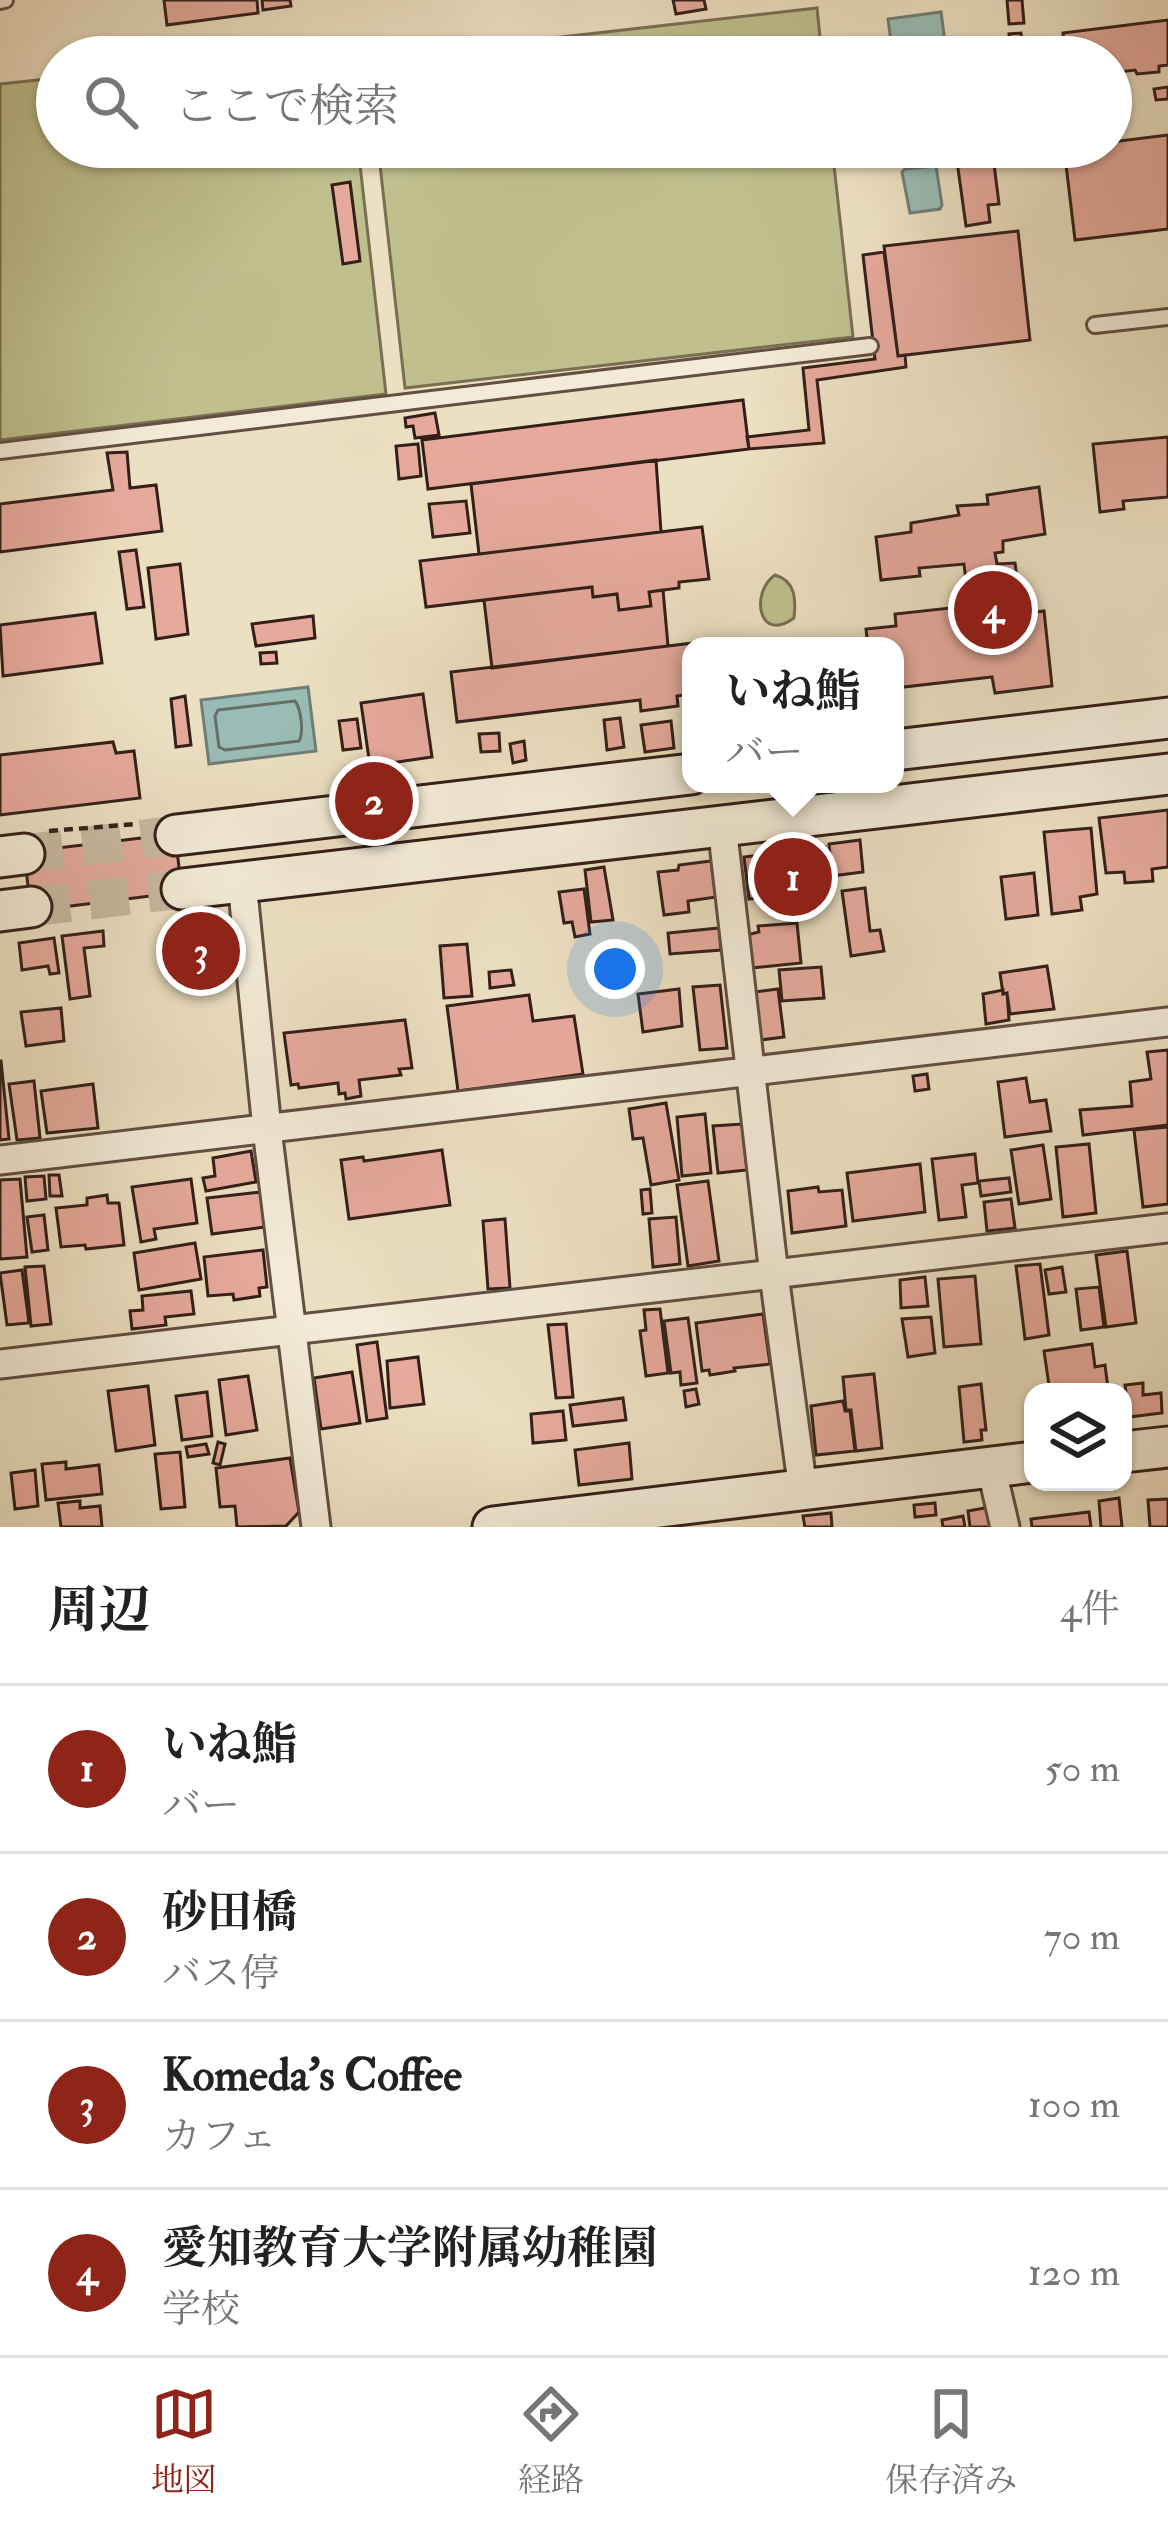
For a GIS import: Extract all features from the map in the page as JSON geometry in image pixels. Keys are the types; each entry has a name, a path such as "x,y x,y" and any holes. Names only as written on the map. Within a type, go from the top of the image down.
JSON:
{"street":[{"path":"904,749 1168,718"},
{"path":"182,889 1168,774"},
{"path":"176,836 682,775"},
{"path":"722,826 803,1490"},
{"path":"242,882 316,1527"},
{"path":"0,1160 1168,1022"},
{"path":"0,1364 1168,1228"},
{"path":"1132,1451 1168,1447"},
{"path":"493,1527 1024,1463"},
{"path":"992,1467 1005,1527"}],"lane":[{"path":"1095,325 1168,317"},
{"path":"0,451 870,346"}],"path":[{"path":"24,847 137,824"}],"green space":[{"path":"817,8 820,36 571,36"},
{"path":"36,80 36,168 360,168 386,394 0,440 0,84"},
{"path":"380,168 834,168 853,337 405,388"},
{"path":"775,575 791,586 794,618 772,625 761,603"}],"water":[{"path":"941,12 944,36 890,36 888,19"},
{"path":"936,168 940,209 910,213 905,169"},
{"path":"308,687 316,751 209,764 201,700"}],"building":[{"path":"164,0 257,0 258,13 167,25"},
{"path":"262,0 290,0 291,6 263,10"},
{"path":"673,0 704,0 706,9 676,14"},
{"path":"1007,0 1022,0 1024,23 1009,24"},
{"path":"1168,20 1168,65 1159,66 1159,72 1137,74 1132,70 1132,36 1063,33"},
{"path":"1168,87 1168,99 1156,100 1154,89"},
{"path":"1168,135 1168,229 1075,240 1066,168 1132,168 1132,139"},
{"path":"958,168 994,168 999,204 988,205 990,222 966,226"},
{"path":"350,182 360,261 343,264 332,185"},
{"path":"1018,231 1030,340 898,356 884,246"},
{"path":"884,252 898,356 905,355 906,367 817,380 824,443 749,449 747,437 809,430 803,368 875,359 863,255"},
{"path":"743,400 749,449 428,489 422,440"},
{"path":"435,413 439,435 415,438 413,426 406,427 405,418"},
{"path":"1168,437 1168,497 1123,501 1124,509 1100,512 1093,444"},
{"path":"418,444 421,476 399,479 396,446"},
{"path":"127,452 130,488 156,485 162,531 0,552 0,504 113,490 107,453"},
{"path":"656,460 661,532 479,554 471,484"},
{"path":"1039,487 1045,534 1003,541 1003,552 995,553 997,564 1015,563 1020,600 1007,602 1008,616 1044,611 1052,686 995,693 992,677 904,687 904,637 867,637 866,629 896,626 895,614 969,606 964,564 919,568 920,576 881,580 876,537 911,532 911,523 959,515 957,506 988,504 987,495"},
{"path":"466,501 470,533 433,537 429,504"},
{"path":"702,527 709,579 649,592 651,606 619,610 617,594 593,597 592,587 426,607 420,561"},
{"path":"136,550 144,607 127,609 119,552"},
{"path":"180,564 188,634 156,639 148,568"},
{"path":"592,587 593,597 617,594 619,610 651,606 649,592 663,590 668,646 492,668 484,600"},
{"path":"95,613 102,663 3,676 0,625"},
{"path":"313,616 315,638 256,646 252,624"},
{"path":"682,644 678,706 641,711 640,700 457,722 451,672"},
{"path":"276,652 277,663 261,664 260,653"},
{"path":"423,694 432,757 370,766 361,703"},
{"path":"185,696 191,745 176,747 171,699"},
{"path":"620,718 624,747 607,750 604,720"},
{"path":"357,719 361,748 343,750 339,721"},
{"path":"671,721 674,748 645,752 641,725"},
{"path":"499,733 500,751 481,752 479,734"},
{"path":"524,741 526,760 513,763 510,744"},
{"path":"113,742 116,753 134,751 140,798 0,815 0,755"},
{"path":"1168,810 1168,867 1152,869 1153,881 1125,883 1124,872 1106,873 1099,818"},
{"path":"1091,828 1097,894 1080,897 1082,910 1052,914 1044,832"},
{"path":"175,834 182,892 31,911 24,852"},
{"path":"860,840 863,872 832,876 829,844"},
{"path":"825,847 831,889 808,892 810,904 789,908 788,895 749,899 744,857"},
{"path":"711,861 716,897 688,901 689,912 664,915 658,872"},
{"path":"604,867 613,920 591,922 585,870"},
{"path":"1034,873 1038,915 1006,919 1001,877"},
{"path":"865,888 870,931 880,930 884,951 851,956 842,891"},
{"path":"584,889 590,934 575,937 572,922 564,923 559,892"},
{"path":"797,923 801,963 751,968 747,935 759,932 758,926"},
{"path":"230,927 236,971 169,980 163,935"},
{"path":"719,928 721,950 670,954 668,933"},
{"path":"103,931 104,946 84,948 90,996 70,999 62,936"},
{"path":"54,938 59,973 50,974 48,966 22,970 19,943"},
{"path":"467,944 472,996 444,998 440,946"},
{"path":"1047,966 1054,1009 1010,1014 1000,973"},
{"path":"821,967 824,998 782,1001 779,970"},
{"path":"511,970 514,985 490,988 489,972"},
{"path":"720,985 727,1048 700,1050 693,987"},
{"path":"679,989 682,1026 643,1032 638,994"},
{"path":"778,989 784,1037 761,1040 755,992"},
{"path":"1003,990 1009,1020 986,1024 983,994"},
{"path":"529,995 533,1021 574,1016 583,1074 458,1091 447,1006"},
{"path":"61,1008 64,1041 26,1046 21,1012"},
{"path":"405,1020 412,1068 399,1069 401,1075 359,1080 361,1096 346,1099 345,1093 339,1094 338,1083 291,1085 284,1033"},
{"path":"1168,1050 1168,1125 1083,1135 1080,1110 1132,1106 1130,1082 1151,1079 1147,1052"},
{"path":"0,1061 9,1139 0,1140"},
{"path":"927,1074 929,1089 915,1091 913,1076"},
{"path":"1026,1078 1030,1102 1046,1100 1051,1131 1005,1137 998,1082"},
{"path":"34,1081 40,1138 17,1140 9,1084"},
{"path":"93,1084 98,1128 47,1133 41,1091"},
{"path":"666,1103 679,1180 651,1185 643,1138 633,1139 629,1109"},
{"path":"705,1114 711,1173 682,1176 677,1117"},
{"path":"742,1124 747,1170 718,1173 713,1126"},
{"path":"1168,1127 1168,1204 1143,1207 1134,1130"},
{"path":"1089,1144 1096,1213 1063,1217 1056,1147"},
{"path":"1043,1145 1051,1199 1019,1204 1011,1150"},
{"path":"442,1150 450,1205 349,1219 341,1160"},
{"path":"251,1151 256,1182 206,1191 203,1178 215,1176 213,1158"},
{"path":"975,1154 978,1183 962,1185 966,1217 939,1220 932,1159"},
{"path":"920,1164 925,1212 853,1221 847,1173"},
{"path":"49,1175 59,1175 62,1196 50,1196"},
{"path":"44,1176 46,1199 27,1201 25,1177"},
{"path":"1009,1178 1011,1192 981,1196 979,1181"},
{"path":"20,1179 27,1257 0,1259 0,1180"},
{"path":"191,1179 197,1223 154,1229 156,1239 141,1242 132,1187"},
{"path":"708,1181 719,1261 688,1266 677,1185"},
{"path":"818,1187 819,1192 842,1190 846,1226 792,1233 788,1191"},
{"path":"650,1189 652,1213 643,1214 641,1190"},
{"path":"261,1192 265,1227 212,1234 207,1198"},
{"path":"107,1195 108,1203 119,1203 124,1245 61,1247 56,1208 87,1205 87,1198"},
{"path":"1011,1199 1015,1228 987,1231 984,1202"},
{"path":"44,1215 48,1250 32,1252 27,1217"},
{"path":"676,1217 680,1264 653,1267 649,1219"},
{"path":"505,1219 510,1288 488,1289 483,1221"},
{"path":"195,1243 201,1279 139,1290 134,1253"},
{"path":"263,1250 267,1287 259,1288 260,1296 234,1300 233,1294 208,1296 204,1257"},
{"path":"1127,1251 1136,1323 1106,1327 1096,1255"},
{"path":"1040,1264 1049,1335 1025,1339 1016,1266"},
{"path":"44,1266 51,1324 31,1326 25,1267"},
{"path":"1062,1267 1066,1292 1049,1294 1045,1270"},
{"path":"22,1270 29,1323 7,1325 0,1273"},
{"path":"975,1276 981,1344 944,1347 938,1279"},
{"path":"925,1277 928,1306 901,1308 900,1280"},
{"path":"1099,1287 1104,1327 1081,1330 1076,1289"},
{"path":"191,1291 194,1314 165,1317 166,1325 132,1329 130,1311 143,1310 142,1296"},
{"path":"660,1309 668,1373 646,1376 640,1331 646,1330 644,1310"},
{"path":"763,1314 770,1364 710,1375 709,1370 702,1371 696,1323"},
{"path":"931,1317 935,1353 908,1357 902,1319"},
{"path":"688,1318 697,1383 681,1385 680,1372 671,1373 664,1321"},
{"path":"566,1324 573,1397 556,1398 548,1325"},
{"path":"377,1342 387,1418 367,1421 357,1345"},
{"path":"1092,1344 1095,1367 1105,1365 1107,1383 1049,1383 1044,1351"},
{"path":"418,1357 424,1404 390,1408 387,1361"},
{"path":"352,1372 360,1423 321,1429 314,1378"},
{"path":"874,1374 882,1448 856,1451 843,1377"},
{"path":"248,1376 257,1430 226,1435 219,1380"},
{"path":"1143,1383 1143,1395 1161,1393 1162,1413 1132,1417 1132,1384"},
{"path":"981,1384 986,1430 981,1430 982,1440 964,1442 959,1387"},
{"path":"148,1386 155,1445 116,1451 108,1391"},
{"path":"696,1389 699,1404 686,1407 684,1391"},
{"path":"207,1392 212,1436 182,1440 176,1396"},
{"path":"623,1398 626,1420 573,1426 570,1405"},
{"path":"843,1401 845,1411 850,1411 855,1451 816,1455 811,1406"},
{"path":"563,1411 566,1440 533,1443 531,1414"},
{"path":"218,1442 225,1444 220,1465 213,1463"},
{"path":"629,1443 632,1479 579,1485 575,1450"},
{"path":"206,1444 209,1454 188,1457 186,1447"},
{"path":"180,1452 185,1507 161,1509 155,1454"},
{"path":"290,1458 299,1512 286,1526 237,1527 235,1506 220,1507 216,1468"},
{"path":"66,1462 66,1469 99,1465 102,1494 46,1500 42,1464"},
{"path":"35,1470 38,1506 15,1509 11,1473"},
{"path":"1119,1498 1122,1527 1101,1527 1099,1501"},
{"path":"1168,1499 1168,1527 1150,1527 1148,1500"},
{"path":"80,1501 80,1508 100,1506 102,1527 61,1527 58,1503"},
{"path":"935,1503 936,1515 915,1517 914,1505"},
{"path":"990,1507 993,1527 970,1527 968,1511"},
{"path":"1089,1512 1091,1527 1032,1527 1031,1519"},
{"path":"831,1513 832,1527 805,1527 803,1516"},
{"path":"963,1516 965,1527 943,1527 942,1520"}],"tunnel":[{"path":"24,854 176,835"},
{"path":"31,907 182,889"}],"place":[{"name":"愛知教育大学附属幼稚園","path":"993,610"},
{"name":"砂田橋","path":"374,801"},
{"name":"いね鮨","path":"793,877"},
{"name":"Komeda's Coffee","path":"201,951"}]}
